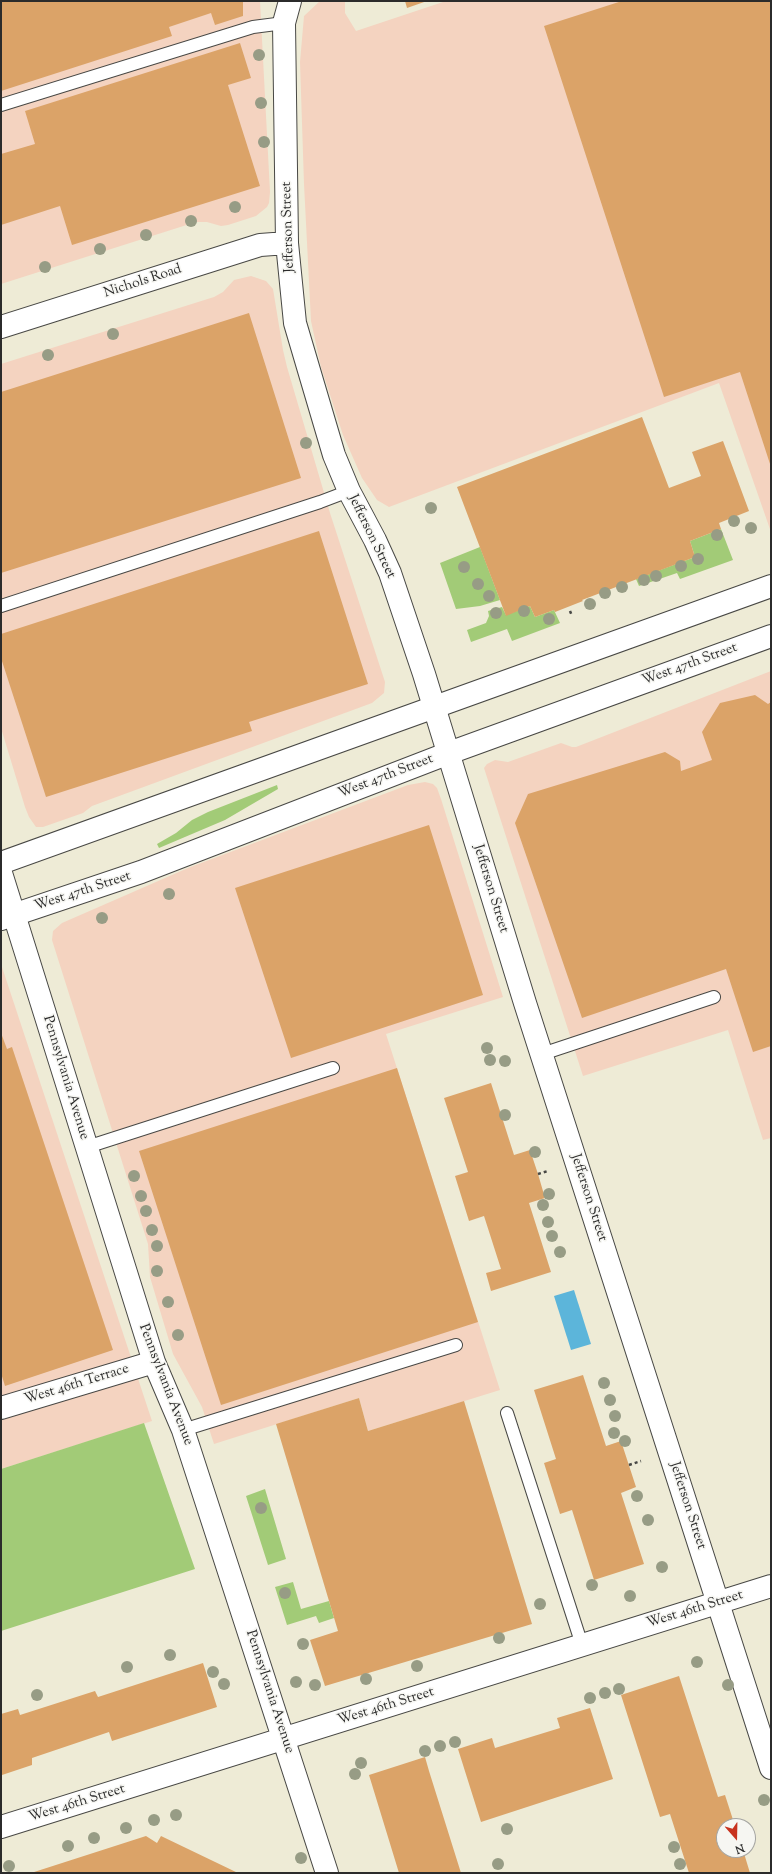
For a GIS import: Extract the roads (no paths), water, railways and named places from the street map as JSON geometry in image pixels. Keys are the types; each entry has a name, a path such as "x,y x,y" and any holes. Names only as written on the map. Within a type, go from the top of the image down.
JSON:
{"street":[{"name":"Jefferson Street","path":"290,1 284,23 287,243 295,323 329,441 349,491 375,540 390,573 449,753 542,1054 771,1768"},
{"name":"Nichols Road","path":"1,327 260,245 287,243"},
{"path":"1,863 771,586"},
{"name":"West 47th Street","path":"7,917 141,872 449,753 771,636"},
{"name":"Pennsylvania Avenue","path":"1,873 7,917 87,1147 154,1362 183,1430 328,1873"},
{"name":"West 46th Terrace","path":"1,1408 154,1362"},
{"name":"West 46th Street","path":"1,1828 771,1586"}],"lane":[{"path":"1,105 253,27 284,23"},
{"path":"1,606 305,507 349,491"},
{"path":"542,1054 714,997"},
{"path":"87,1147 333,1068"},
{"path":"183,1430 456,1345"},
{"path":"507,1413 582,1645"}],"water":[{"path":"574,1290 591,1344 571,1350 554,1296"}]}
